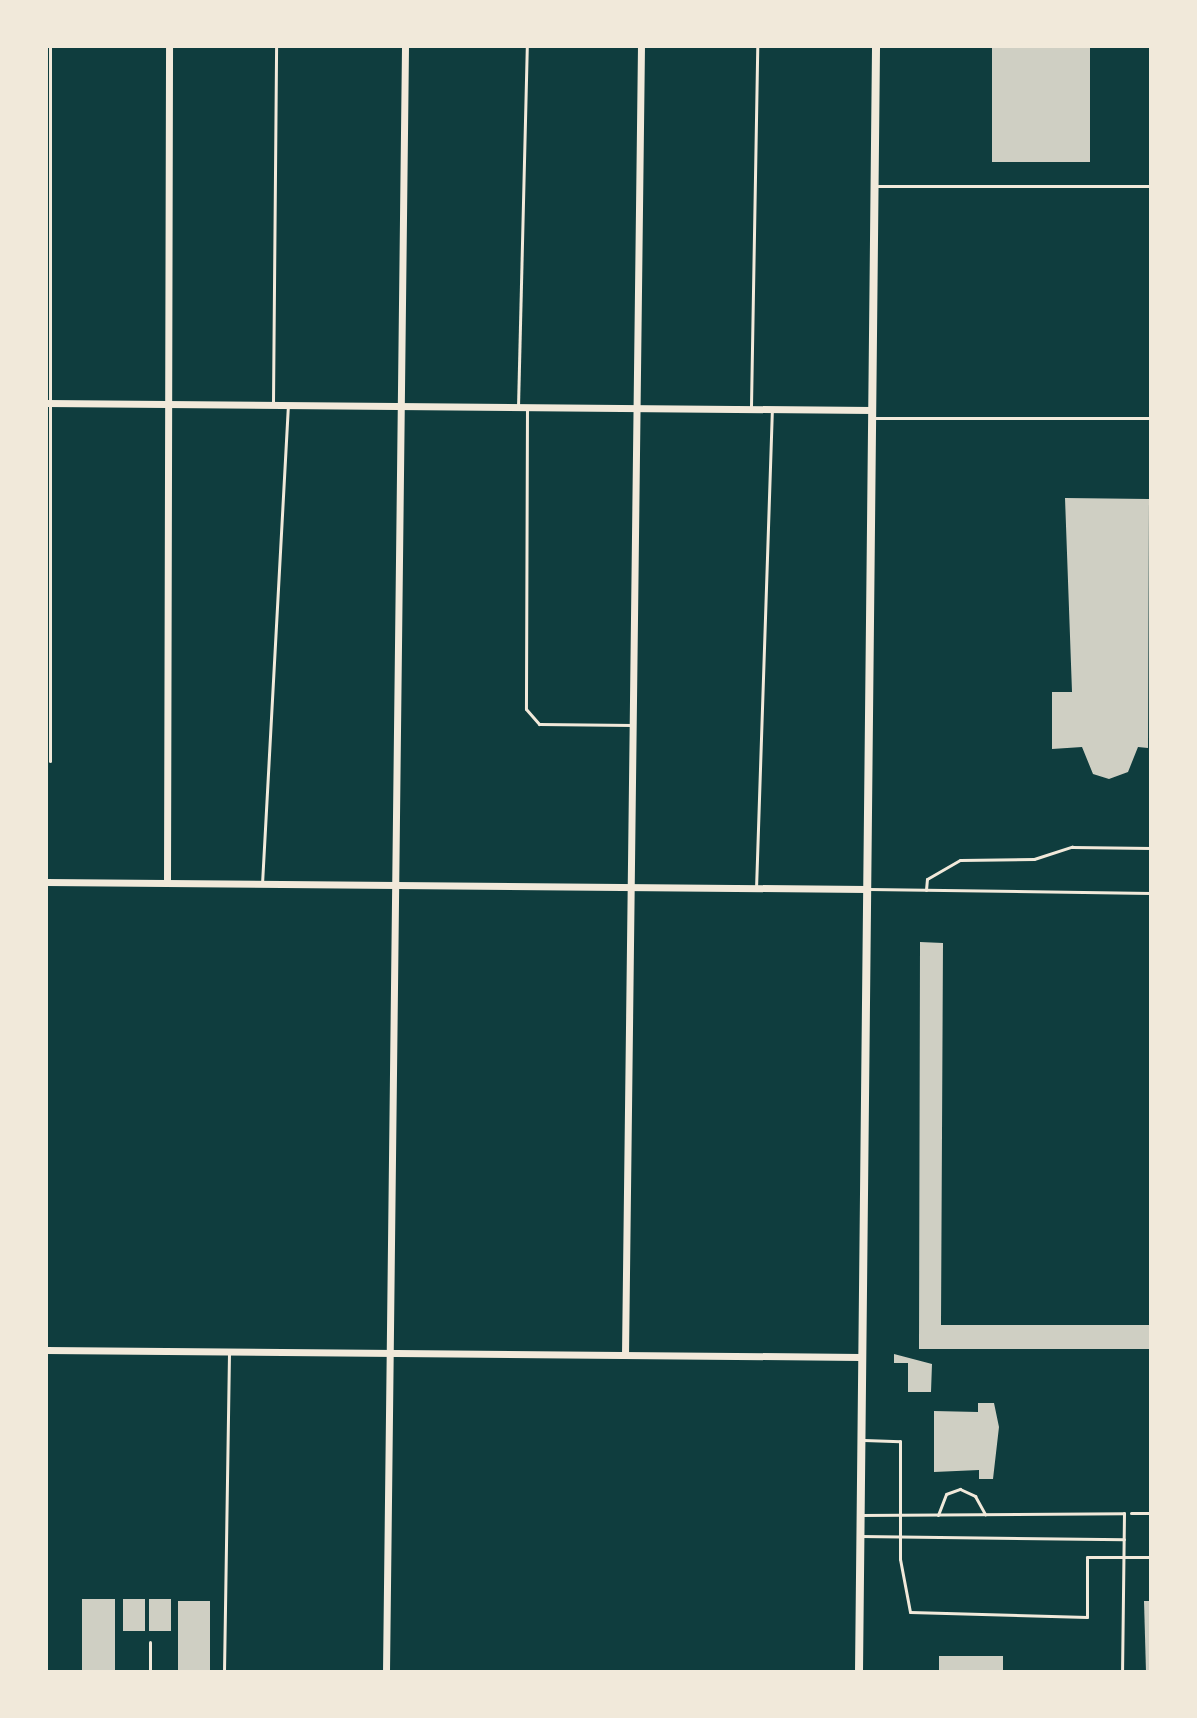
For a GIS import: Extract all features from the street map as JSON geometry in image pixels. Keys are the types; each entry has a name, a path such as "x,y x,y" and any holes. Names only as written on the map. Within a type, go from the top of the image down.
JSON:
{"street":[{"path":"167,883 169,46"},
{"path":"386,1672 405,46"},
{"path":"625,1355 641,46"},
{"path":"859,1672 876,46"},
{"path":"48,403 772,409 872,414"},
{"path":"46,882 866,889"},
{"path":"46,1350 860,1357"}],"lane":[{"path":"50,46 50,761"},
{"path":"273,404 276,46"},
{"path":"527,46 523,407 526,709 539,724 632,725"},
{"path":"751,409 757,46"},
{"path":"874,186 1151,186"},
{"path":"262,884 288,404"},
{"path":"756,889 772,409"},
{"path":"872,414 1151,418"},
{"path":"926,890 927,879 960,860 1034,859 1072,847 1151,848"},
{"path":"866,889 1151,893"},
{"path":"224,1672 229,1351"},
{"path":"861,1440 900,1441 903,1597 910,1612 925,1616 1087,1617 1087,1557 1151,1557"},
{"path":"938,1515 946,1494 960,1489 975,1496 985,1514"},
{"path":"861,1515 1124,1513 1122,1672"},
{"path":"861,1536 1124,1539"},
{"path":"150,1642 150,1672"}],"path":[{"path":"1124,1513 1151,1513"}],"building":[{"path":"992,46 1090,46 1090,162 992,162"},
{"path":"1065,498 1149,499 1148,748 1138,747 1128,772 1109,779 1093,774 1082,747 1052,749 1052,692 1072,692"},
{"path":"920,942 943,943 941,1325 1151,1325 1151,1349 919,1349"},
{"path":"894,1354 932,1364 931,1392 908,1392 908,1363 894,1363"},
{"path":"978,1403 994,1403 999,1427 993,1479 979,1479 979,1470 934,1472 934,1411 978,1412"},
{"path":"82,1599 115,1599 115,1672 82,1672"},
{"path":"123,1599 145,1599 145,1631 123,1631"},
{"path":"149,1599 171,1599 171,1631 149,1631"},
{"path":"178,1601 210,1601 210,1672 178,1672"},
{"path":"1144,1601 1151,1601 1151,1672 1146,1672"},
{"path":"939,1656 1003,1656 1003,1672 939,1672"}]}
